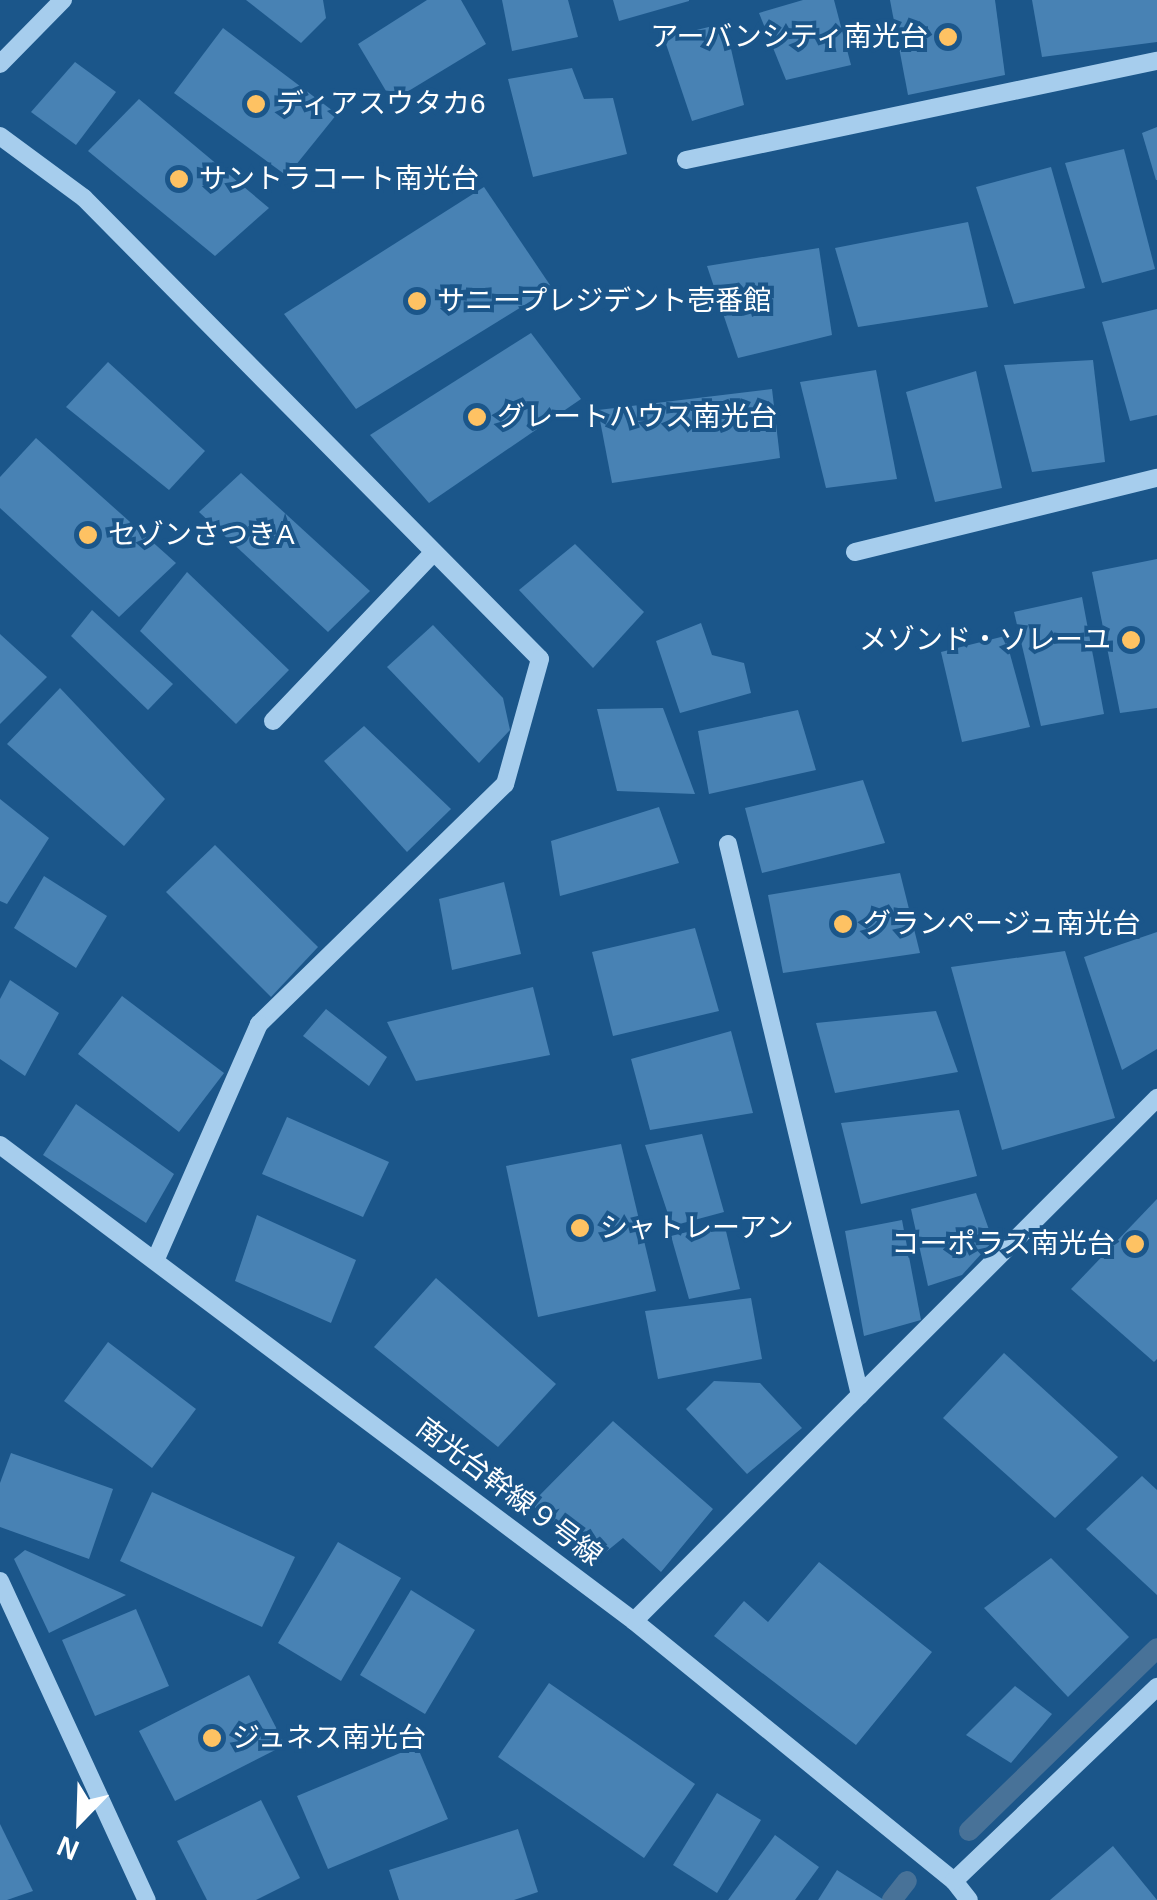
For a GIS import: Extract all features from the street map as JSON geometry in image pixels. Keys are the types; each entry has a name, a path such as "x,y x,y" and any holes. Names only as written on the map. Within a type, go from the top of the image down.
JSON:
{"street":[{"path":"0,64 62,0"},
{"path":"686,160 1157,62"},
{"path":"0,136 84,198 540,660 505,784 259,1024 156,1259"},
{"path":"855,552 1157,478"},
{"path":"272,722 432,554"},
{"path":"728,844 860,1394"},
{"path":"634,1621 1157,1098"},
{"name":"南光台幹線９号線","path":"0,1145 634,1621 954,1880 969,1900"},
{"path":"0,1581 148,1900"},
{"path":"954,1880 1157,1687"}],"building":[{"path":"246,0 323,0 326,18 301,43"},
{"path":"427,0 461,0 486,44 392,101 358,44"},
{"path":"502,0 568,0 578,37 512,51"},
{"path":"613,0 689,0 689,1 619,21"},
{"path":"803,0 834,0 851,65 786,80 759,13"},
{"name":"アーバンシティ南光台","path":"890,0 995,0 1005,75 908,95"},
{"path":"1032,0 1157,0 1157,42 1042,57"},
{"path":"725,23 744,105 692,121 664,38"},
{"name":"ディアスウタカ6","path":"223,28 337,114 287,176 174,93"},
{"path":"75,62 116,92 76,145 31,112"},
{"path":"572,68 584,99 613,98 627,154 533,177 508,79"},
{"name":"サントラコート南光台","path":"139,99 269,208 215,256 88,151"},
{"path":"1157,127 1157,180 1156,180 1142,133"},
{"path":"1124,149 1155,269 1102,283 1065,163"},
{"path":"1051,167 1085,288 1014,304 976,187"},
{"name":"サニープレジデント壱番館","path":"484,187 552,288 356,409 284,314"},
{"path":"968,222 988,307 858,327 835,248"},
{"path":"819,248 832,335 738,358 707,266"},
{"path":"1157,309 1157,415 1130,421 1102,322"},
{"name":"グレートハウス南光台","path":"531,333 581,399 429,503 370,435"},
{"path":"1093,360 1105,462 1032,472 1004,365"},
{"path":"108,362 205,451 169,490 66,407"},
{"path":"876,370 897,479 826,488 800,382"},
{"path":"976,371 1002,488 935,502 906,392"},
{"path":"772,389 780,458 612,483 598,410"},
{"name":"セゾンさつきA","path":"36,438 176,563 119,617 0,508 0,477"},
{"path":"241,473 370,591 328,632 199,512"},
{"path":"575,544 644,612 593,668 519,590"},
{"name":"メゾンド・ソレーユ","path":"1157,559 1157,708 1120,713 1092,572"},
{"path":"187,572 289,670 236,724 140,631"},
{"path":"1082,597 1104,714 1041,726 1014,612"},
{"path":"92,610 173,684 148,710 71,636"},
{"path":"701,623 712,655 744,663 751,693 680,713 656,641"},
{"path":"433,625 503,698 510,730 479,763 387,667"},
{"path":"0,634 47,677 0,724"},
{"path":"1005,636 1030,727 962,742 941,652"},
{"path":"60,688 165,799 124,846 7,744"},
{"path":"663,708 695,794 617,791 597,709"},
{"path":"798,710 816,770 709,794 698,731"},
{"path":"364,726 451,809 407,852 324,761"},
{"path":"863,780 885,843 762,873 745,808"},
{"path":"0,799 49,838 7,904 0,901"},
{"path":"659,807 679,863 560,896 551,841"},
{"path":"215,845 318,947 271,997 166,892"},
{"name":"グランページュ南光台","path":"900,873 920,953 783,973 768,895"},
{"path":"44,876 107,916 76,968 14,928"},
{"path":"504,882 521,954 452,970 439,899"},
{"path":"695,928 719,1011 613,1036 592,952"},
{"path":"1157,932 1157,1049 1122,1070 1084,957"},
{"path":"1065,951 1115,1118 1002,1150 951,967"},
{"path":"10,980 59,1013 25,1076 0,1059 0,999"},
{"path":"533,987 550,1055 416,1081 387,1022"},
{"path":"122,996 224,1073 179,1132 78,1054"},
{"path":"326,1009 387,1057 369,1086 303,1036"},
{"path":"936,1011 958,1072 835,1093 816,1023"},
{"path":"731,1031 753,1113 650,1130 631,1059"},
{"path":"76,1104 174,1174 146,1223 43,1155"},
{"path":"959,1110 977,1176 861,1204 841,1123"},
{"path":"287,1117 389,1162 363,1217 262,1174"},
{"path":"702,1134 724,1212 672,1226 645,1145"},
{"name":"シャトレーアン","path":"621,1144 656,1291 538,1317 506,1166"},
{"path":"976,1193 993,1241 962,1275 928,1286 911,1209"},
{"name":"コーポラス南光台","path":"1157,1199 1157,1359 1154,1362 1071,1289"},
{"path":"257,1215 356,1260 331,1323 235,1281"},
{"path":"902,1220 921,1320 864,1336 845,1231"},
{"path":"724,1223 740,1289 689,1299 671,1236"},
{"path":"436,1278 556,1384 498,1447 374,1347"},
{"path":"751,1298 762,1359 658,1379 645,1311"},
{"path":"108,1342 196,1409 152,1468 64,1401"},
{"path":"1004,1353 1118,1457 1055,1518 943,1418"},
{"path":"714,1381 760,1383 802,1428 747,1474 686,1409"},
{"path":"613,1421 713,1509 661,1572 623,1538 596,1560 531,1504"},
{"path":"11,1453 113,1489 89,1559 0,1527 0,1483"},
{"path":"1142,1476 1157,1490 1157,1595 1086,1529"},
{"path":"152,1492 295,1557 262,1627 120,1561"},
{"path":"338,1542 401,1578 341,1681 278,1643"},
{"path":"25,1550 126,1595 49,1633 14,1559"},
{"path":"1051,1558 1129,1637 1068,1697 984,1608"},
{"path":"819,1562 932,1652 856,1745 714,1636 744,1601 768,1622"},
{"path":"411,1590 475,1630 425,1714 360,1675"},
{"path":"136,1609 169,1686 95,1716 62,1640"},
{"name":"ジュネス南光台","path":"249,1675 285,1745 175,1801 139,1731"},
{"path":"549,1683 695,1784 644,1858 498,1757"},
{"path":"1015,1686 1052,1714 1011,1763 966,1735"},
{"path":"417,1746 448,1819 328,1869 297,1796"},
{"path":"717,1793 761,1820 717,1893 673,1865"},
{"path":"261,1800 300,1878 256,1900 207,1900 177,1841"},
{"path":"0,1824 33,1891 7,1900 0,1900"},
{"path":"518,1829 538,1892 514,1900 399,1900 389,1870"},
{"path":"775,1835 819,1867 795,1900 728,1900"},
{"path":"1113,1846 1157,1900 1050,1900"},
{"path":"837,1870 884,1900 818,1900"}],"waterway":[{"path":"969,1831 1157,1648"},
{"path":"892,1900 907,1881"}],"place":[{"name":"アーバンシティ南光台","path":"948,37"},
{"name":"ディアスウタカ6","path":"256,104"},
{"name":"サントラコート南光台","path":"179,179"},
{"name":"サニープレジデント壱番館","path":"417,301"},
{"name":"グレートハウス南光台","path":"477,417"},
{"name":"セゾンさつきA","path":"88,535"},
{"name":"メゾンド・ソレーユ","path":"1131,640"},
{"name":"グランページュ南光台","path":"843,924"},
{"name":"シャトレーアン","path":"580,1228"},
{"name":"コーポラス南光台","path":"1135,1244"},
{"name":"ジュネス南光台","path":"212,1738"}]}
